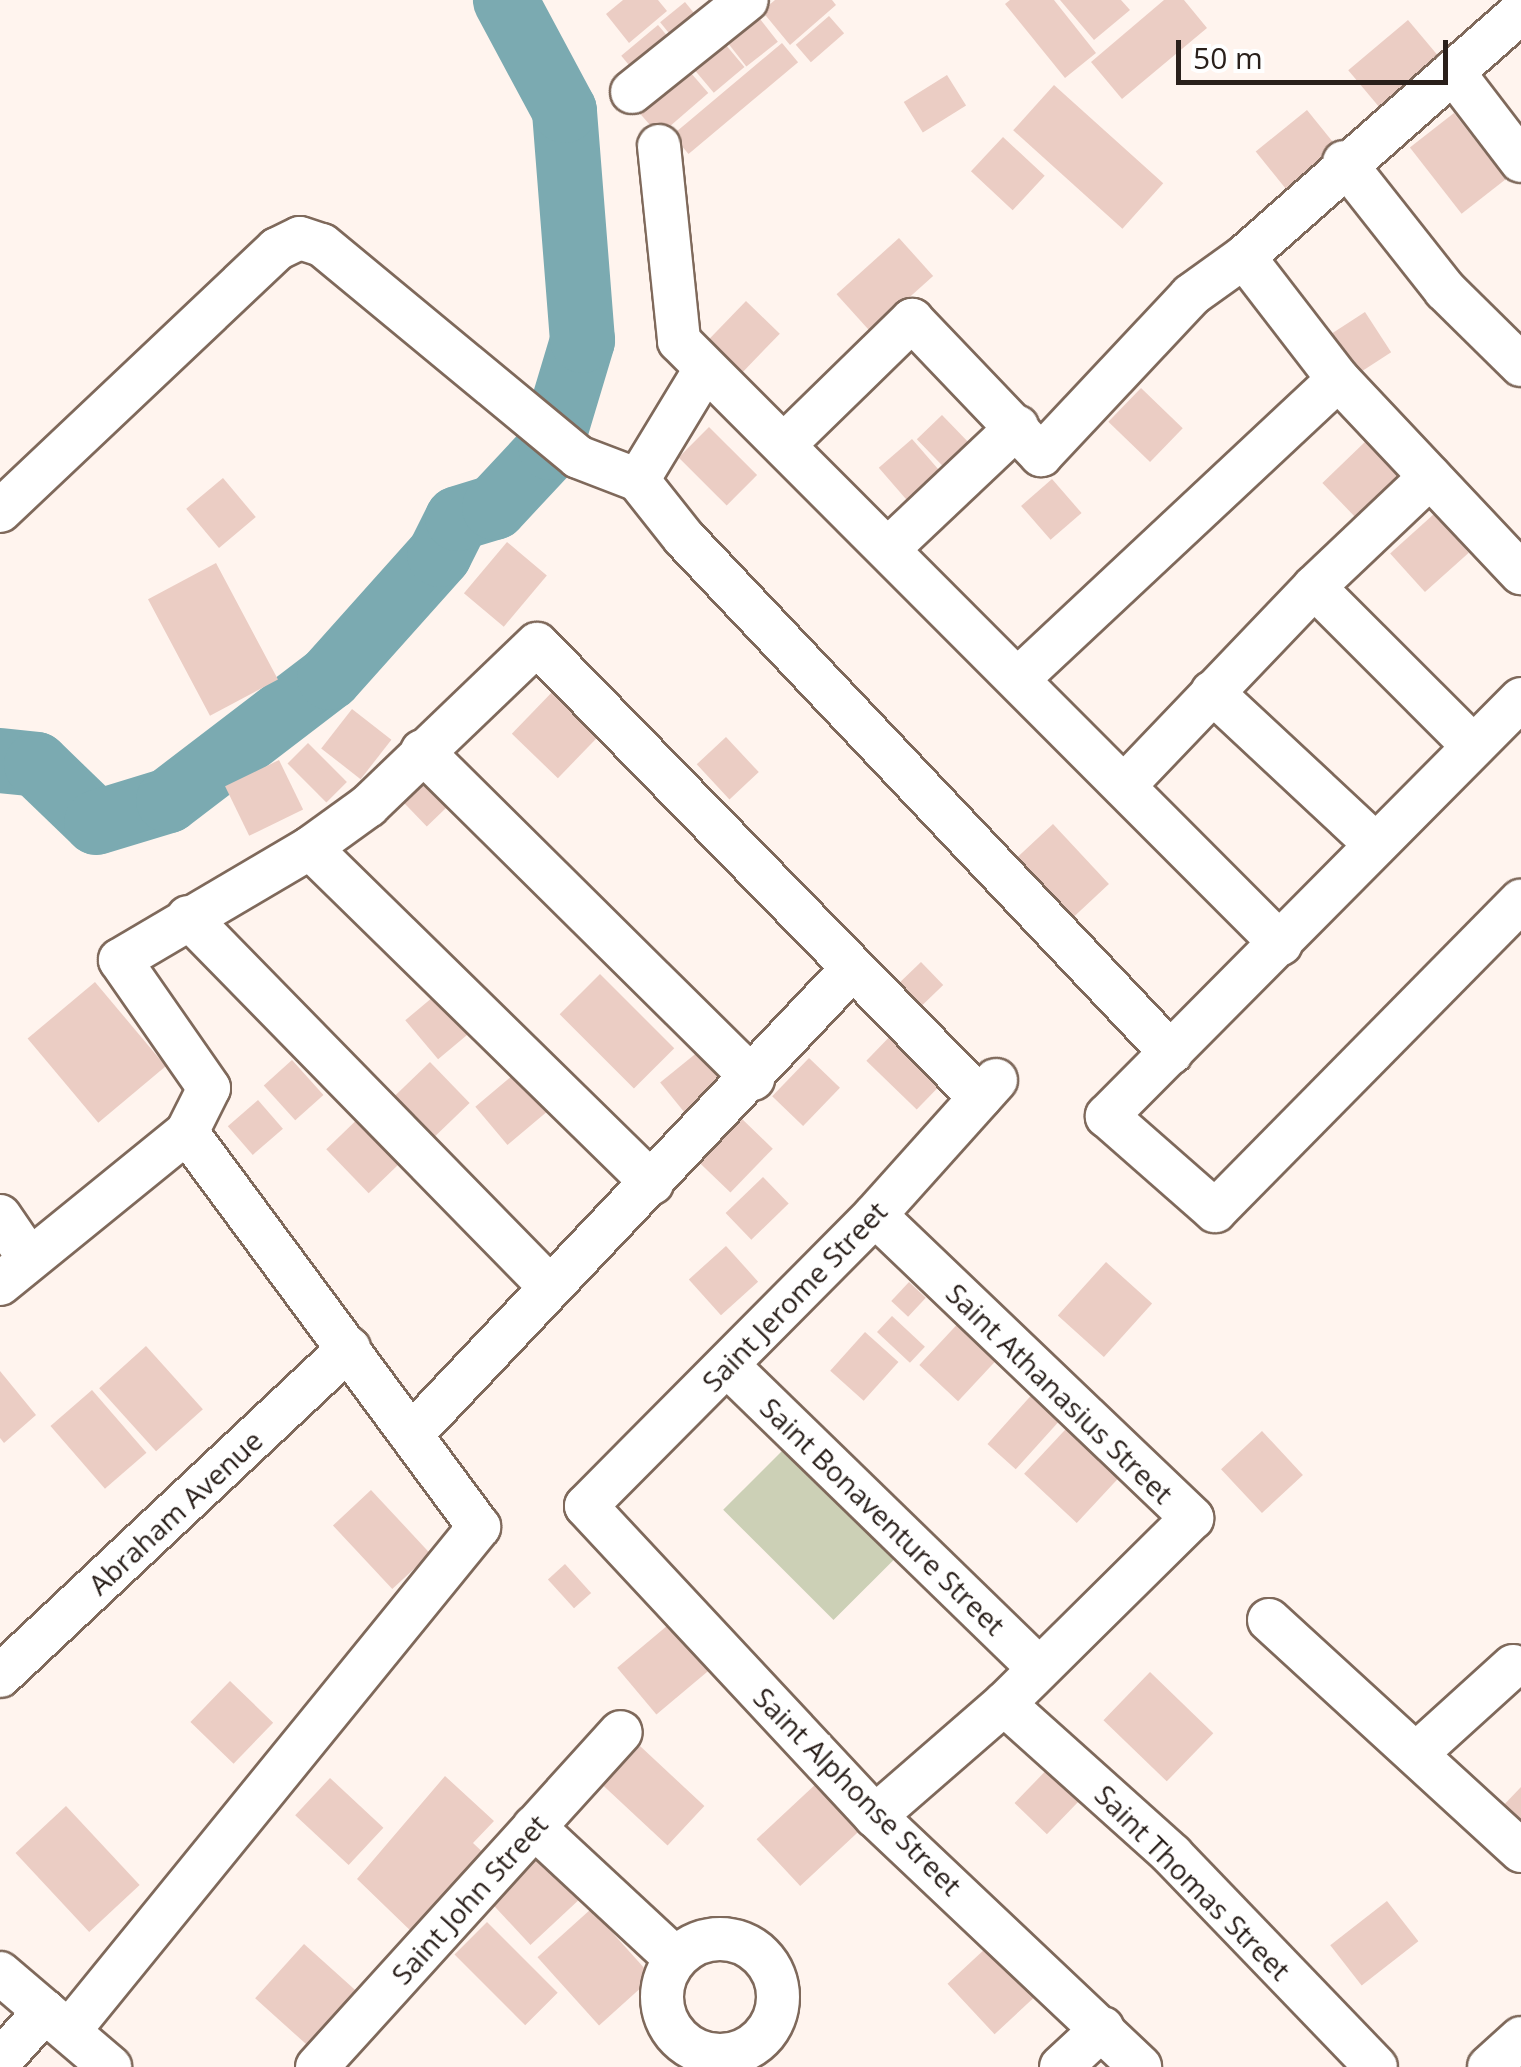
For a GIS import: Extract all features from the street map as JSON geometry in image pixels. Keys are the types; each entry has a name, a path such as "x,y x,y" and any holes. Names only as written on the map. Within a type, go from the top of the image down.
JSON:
{"street":[{"path":"632,92 747,0"},
{"path":"787,442 912,320 1041,455 1191,295 1244,258 1344,162 1521,12"},
{"path":"1453,72 1521,161"},
{"path":"659,146 679,341 704,371 787,442 888,549 1281,944"},
{"path":"1344,162 1445,290 1521,365"},
{"path":"0,511 277,249 300,238 322,246 578,457 638,480 684,538 1171,1053"},
{"path":"1244,258 1338,380 1521,573"},
{"path":"638,480 704,371"},
{"path":"1020,678 1338,380"},
{"path":"888,549 1017,427"},
{"path":"1124,786 1314,587 1430,477"},
{"path":"1314,587 1472,745"},
{"path":"0,1216 14,1270 188,1132 209,1088 120,960 310,848 368,806 537,644 852,969 753,1079 548,1286 411,1435"},
{"path":"1212,692 1375,844"},
{"path":"1521,698 1107,1116 1215,1211 1521,901"},
{"path":"422,751 753,1079"},
{"path":"310,848 652,1183"},
{"path":"188,917 548,1286"},
{"name":"Saint Jerome Street","path":"586,1506 875,1215 988,1089 852,969"},
{"path":"0,2061 57,2020 479,1527 188,1132"},
{"name":"Saint Athanasius Street","path":"875,1215 1192,1518 1004,1704 875,1816"},
{"name":"Abraham Avenue","path":"0,1676 349,1348"},
{"name":"Saint Bonaventure Street","path":"726,1365 1039,1668"},
{"name":"Saint Alphonse Street","path":"586,1506 875,1816 1140,2067"},
{"path":"1269,1620 1521,1851"},
{"path":"1416,1754 1513,1666"},
{"name":"Saint Thomas Street","path":"1004,1704 1172,1855 1376,2067"},
{"name":"Saint John Street","path":"317,2067 621,1732"},
{"path":"534,1827 675,1958"},
{"path":"741,1942 767,1964 779,1996 768,2028 744,2050 721,2055 666,2053 662,1998 675,1958 696,1943 741,1942"},
{"path":"0,1973 110,2067"},
{"path":"1061,2067 1103,2028"},
{"path":"1489,2067 1521,2038"}],"green space":[{"path":"784,1449 894,1559 833,1620 723,1510"}],"building":[{"path":"623,0 658,0 667,11 629,43 606,14"},
{"path":"775,0 832,0 836,5 790,45 762,11"},
{"path":"1010,0 1054,0 1096,53 1065,78 1005,4"},
{"path":"1060,0 1121,0 1130,10 1094,40"},
{"path":"1164,0 1184,0 1207,28 1122,99 1091,62"},
{"path":"685,2 705,27 680,47 660,22"},
{"path":"829,16 844,33 811,62 796,45"},
{"path":"760,19 778,42 746,66 728,44"},
{"path":"1408,20 1441,60 1382,110 1348,70"},
{"path":"658,25 673,43 636,73 621,56"},
{"path":"720,38 744,67 714,93 689,64"},
{"path":"782,43 798,62 689,154 672,135"},
{"path":"684,65 708,93 659,136 635,108"},
{"path":"947,75 966,106 923,133 904,102"},
{"path":"1054,85 1163,183 1122,229 1013,130"},
{"path":"1307,110 1340,151 1289,193 1256,152"},
{"path":"1454,113 1506,179 1462,214 1410,147"},
{"path":"1003,137 1045,176 1013,210 971,171"},
{"path":"899,238 933,276 871,332 837,294"},
{"path":"746,301 780,334 735,380 702,347"},
{"path":"1365,312 1391,352 1358,374 1331,334"},
{"path":"1141,388 1183,428 1150,462 1108,422"},
{"path":"942,415 969,443 944,467 917,439"},
{"path":"709,427 757,475 727,505 679,457"},
{"path":"912,439 941,472 908,501 879,468"},
{"path":"1367,440 1403,477 1359,520 1322,483"},
{"path":"223,478 256,517 219,548 186,509"},
{"path":"1052,479 1082,513 1051,540 1021,506"},
{"path":"1434,514 1469,553 1425,592 1390,553"},
{"path":"507,542 547,575 504,627 464,593"},
{"path":"216,563 278,680 210,716 148,599"},
{"path":"557,687 603,731 558,778 512,734"},
{"path":"352,709 391,740 361,779 321,748"},
{"path":"726,737 759,772 729,799 697,764"},
{"path":"308,743 347,782 326,802 287,764"},
{"path":"279,760 303,809 249,836 225,786"},
{"path":"430,765 459,795 427,826 398,796"},
{"path":"1053,824 1109,884 1065,925 1009,865"},
{"path":"921,962 943,985 918,1009 896,986"},
{"path":"600,974 674,1048 634,1089 560,1014"},
{"path":"95,982 166,1066 98,1123 28,1039"},
{"path":"439,992 472,1031 438,1059 405,1020"},
{"path":"899,1027 949,1076 917,1109 866,1061"},
{"path":"699,1051 724,1082 685,1114 660,1082"},
{"path":"809,1058 840,1088 803,1126 772,1096"},
{"path":"292,1060 323,1095 295,1120 264,1085"},
{"path":"430,1062 470,1103 432,1139 393,1098"},
{"path":"519,1070 551,1108 507,1145 475,1107"},
{"path":"258,1100 283,1129 253,1155 228,1126"},
{"path":"368,1109 410,1153 369,1193 326,1149"},
{"path":"739,1116 773,1149 730,1193 697,1160"},
{"path":"763,1177 789,1204 751,1240 726,1213"},
{"path":"726,1246 758,1282 721,1315 689,1279"},
{"path":"1106,1262 1152,1303 1104,1357 1058,1316"},
{"path":"909,1282 926,1298 908,1317 891,1301"},
{"path":"892,1316 925,1347 910,1363 877,1332"},
{"path":"965,1316 1004,1352 958,1401 919,1365"},
{"path":"865,1332 898,1362 864,1401 830,1371"},
{"path":"146,1346 203,1409 156,1451 99,1388"},
{"path":"0,1371 36,1415 4,1443 0,1438"},
{"path":"1045,1380 1073,1405 1016,1469 987,1444"},
{"path":"92,1390 146,1453 105,1489 50,1426"},
{"path":"1078,1416 1131,1465 1077,1523 1024,1474"},
{"path":"1262,1431 1303,1475 1262,1513 1221,1469"},
{"path":"371,1490 430,1554 392,1589 333,1525"},
{"path":"565,1564 591,1593 574,1608 548,1579"},
{"path":"680,1615 719,1662 656,1714 617,1668"},
{"path":"1150,1672 1213,1733 1167,1781 1103,1720"},
{"path":"230,1681 273,1723 234,1764 190,1722"},
{"path":"640,1746 704,1806 668,1846 603,1785"},
{"path":"1059,1757 1091,1788 1047,1834 1015,1803"},
{"path":"445,1776 494,1821 473,1843 490,1859 416,1936 357,1879"},
{"path":"330,1778 383,1828 349,1865 295,1815"},
{"path":"818,1782 862,1829 800,1886 757,1839"},
{"path":"1521,1787 1521,1831 1499,1810"},
{"path":"66,1806 140,1885 89,1932 16,1853"},
{"path":"537,1839 587,1892 530,1945 481,1892"},
{"path":"1387,1901 1418,1941 1362,1986 1330,1945"},
{"path":"591,1909 653,1977 599,2026 537,1957"},
{"path":"487,1922 558,1993 525,2025 454,1955"},
{"path":"304,1944 363,1997 314,2051 255,1998"},
{"path":"987,1947 1034,1997 995,2034 948,1984"}],"waterway":[{"path":"0,760 36,764 96,822 168,800 329,677 439,554 457,518 494,507 550,447 582,340 564,110 505,0"}]}
